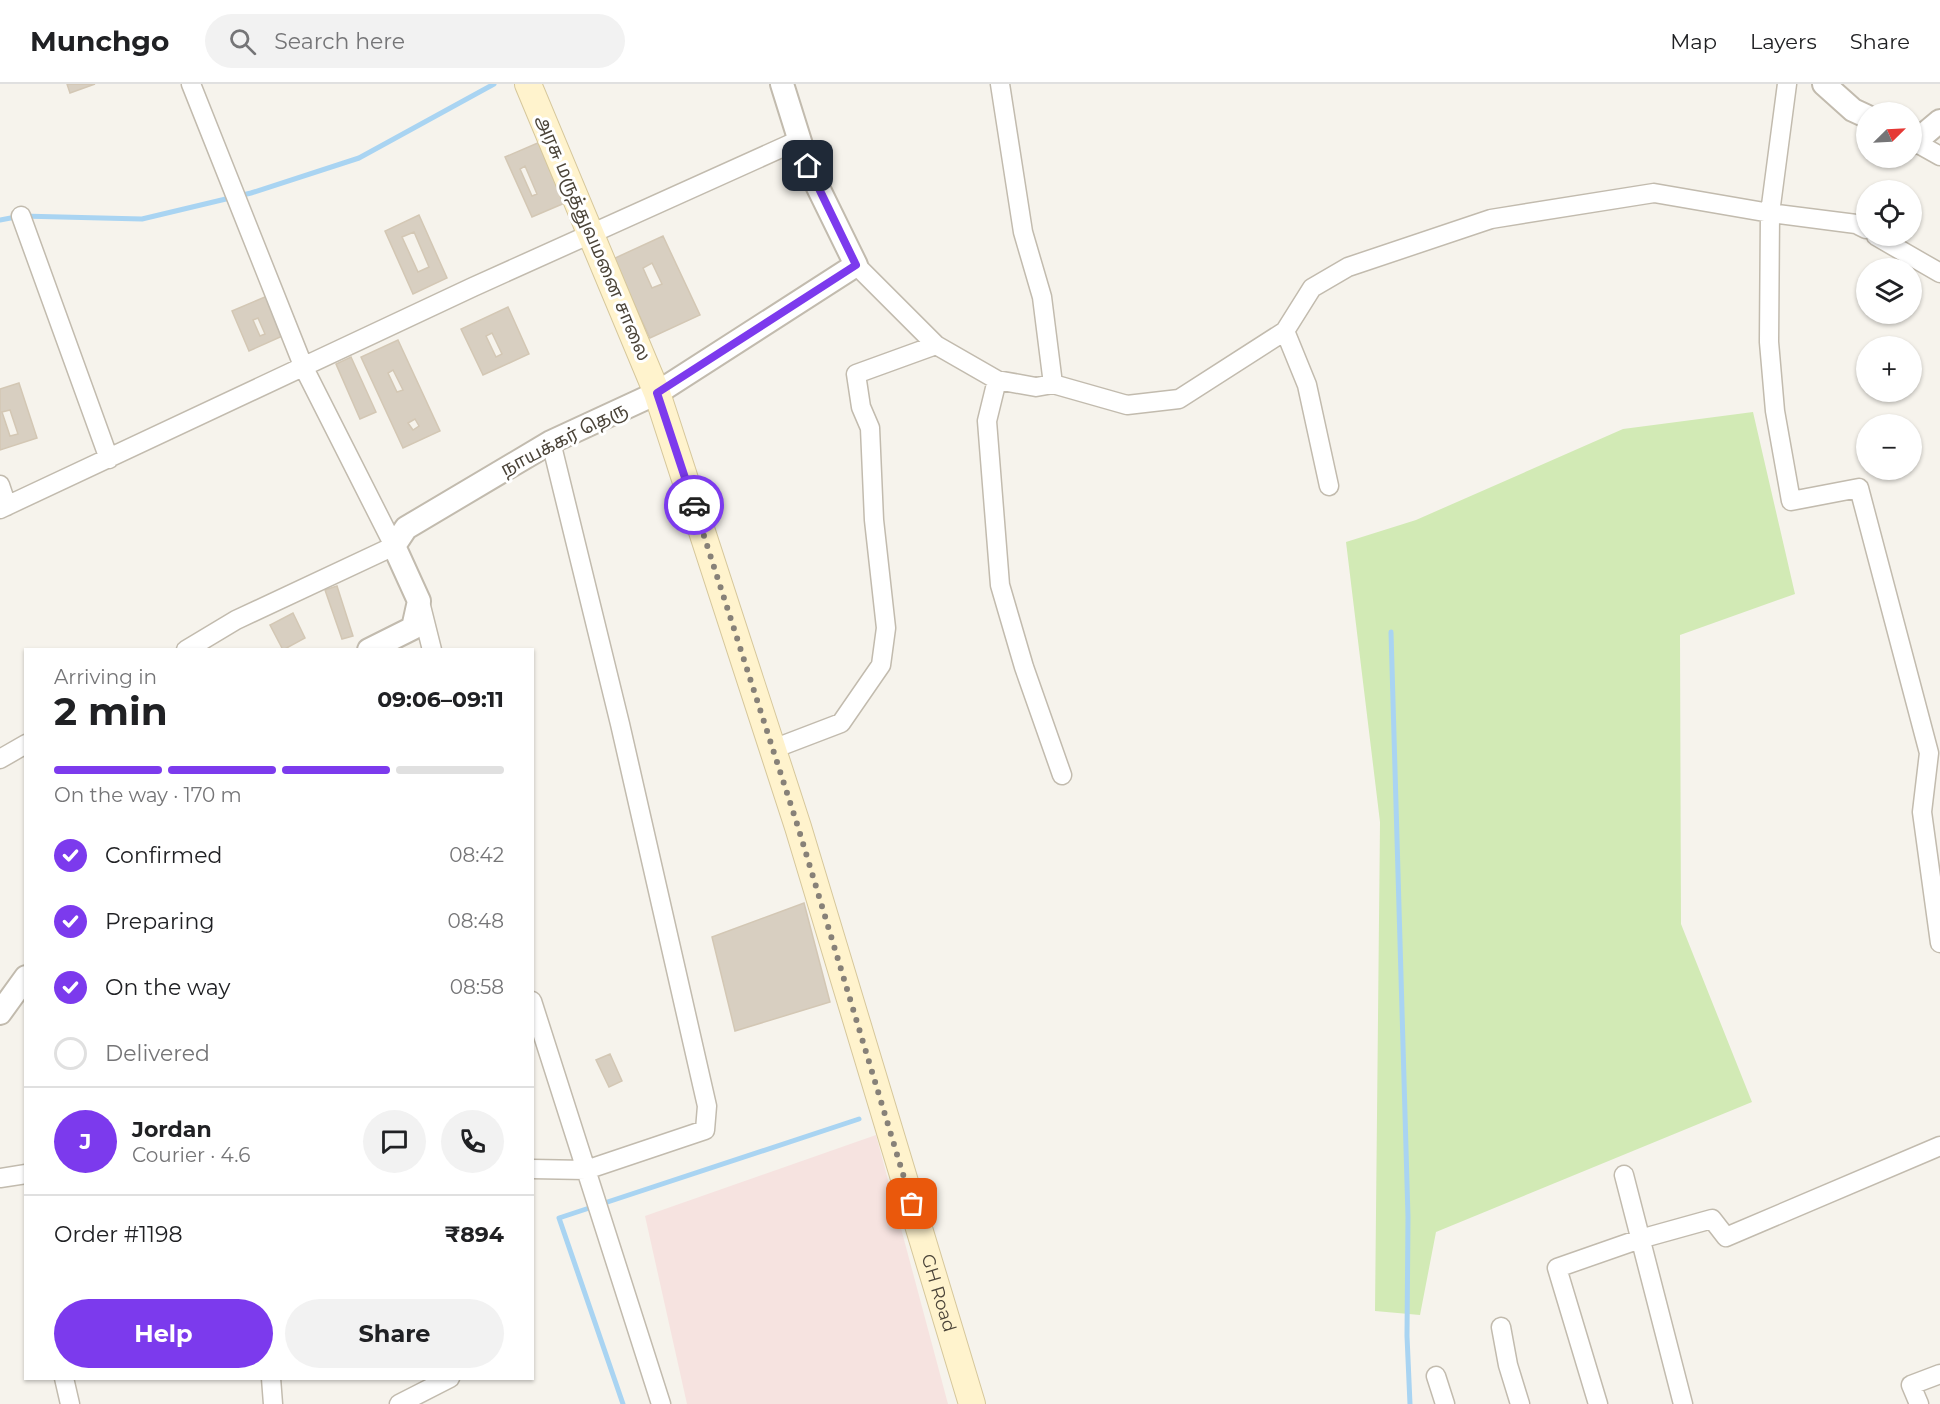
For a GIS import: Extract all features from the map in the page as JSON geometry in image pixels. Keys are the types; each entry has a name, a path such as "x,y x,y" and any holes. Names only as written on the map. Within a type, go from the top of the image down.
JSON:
{"main road":[{"name":"அரசு மருத்துவமனை சாலை","path":"528,84 657,393"},
{"name":"GH Road","path":"657,393 773,749 972,1404"}],"street":[{"path":"191,84 304,368 394,546 419,601 431,648"},
{"path":"782,84 808,166 856,265 936,345 997,380 1036,387 1053,384 1127,405 1179,399 1285,331 1312,288 1348,267 1491,219 1654,193 1770,213 1856,224"},
{"path":"1000,84 1023,232 1042,297 1053,384"},
{"path":"1787,84 1770,213 1769,342 1775,411 1791,501 1859,488 1929,753 1922,812 1940,943"},
{"path":"1824,84 1856,111"},
{"path":"1922,134 1940,121"},
{"path":"0,485 3,507 473,287 799,140"},
{"path":"1922,146 1940,156"},
{"path":"21,216 109,459"},
{"path":"1893,246 1940,273"},
{"name":"நாயக்கர் தெரு","path":"394,546 406,528 551,442 657,393 856,265"},
{"path":"1285,331 1307,385 1329,486"},
{"path":"773,749 841,723 881,665 886,628 874,520 870,428 861,407 856,374 936,345"},
{"path":"997,380 987,421 1000,585 1024,667 1062,775"},
{"path":"534,1169 586,1170 705,1130 707,1106 620,723 551,442"},
{"path":"189,648 236,620 394,546"},
{"path":"373,648 413,628 419,601"},
{"path":"0,759 24,745"},
{"path":"0,1013 24,980"},
{"path":"534,1007 661,1404"},
{"path":"1598,1404 1557,1268 1640,1239 1712,1219 1726,1237 1940,1146"},
{"path":"0,1178 24,1174"},
{"path":"1624,1175 1683,1404"},
{"path":"1501,1327 1508,1365 1520,1404"},
{"path":"1919,1404 1911,1385 1940,1374"},
{"path":"1436,1376 1445,1404"},
{"path":"64,1380 70,1404"},
{"path":"271,1380 273,1404"},
{"path":"399,1404 446,1380"}],"shaded area":[{"path":"876,1135 948,1404 687,1404 645,1216"}],"green space":[{"path":"1753,412 1795,594 1680,635 1681,924 1752,1102 1436,1232 1420,1315 1375,1311 1380,822 1346,542 1416,520 1623,429"}],"building":[{"path":"67,84 95,84 70,93"},
{"path":"540,142 567,202 532,217 505,157","holes":["525,166 537,194 532,196 520,169"]},
{"path":"419,215 447,278 413,294 385,231","holes":["414,232 429,267 418,272 402,237"]},
{"path":"663,236 700,315 650,338 613,259","holes":["652,263 662,284 652,288 643,268"]},
{"path":"272,294 289,333 249,351 232,311","holes":["258,318 265,334 260,336 253,320"]},
{"path":"508,307 529,354 483,375 461,329","holes":["492,333 502,354 496,357 486,336"]},
{"path":"398,340 440,431 403,448 361,357","holes":["393,370 403,390 397,392 388,373","415,419 419,426 413,430 408,423"]},
{"path":"351,357 376,412 360,419 336,364"},
{"path":"19,383 37,438 0,450 0,389","holes":["10,410 18,434 10,436 2,412"]},
{"path":"337,586 353,636 342,639 325,590"},
{"path":"293,613 305,638 287,648 282,648 270,625"},
{"path":"804,903 830,1002 735,1031 712,937"},
{"path":"610,1054 622,1081 609,1087 596,1060"}],"waterway":[{"path":"0,220 21,216 142,219 251,193 359,158 494,84"},
{"path":"1391,632 1408,1217 1407,1336 1410,1404"},
{"path":"623,1404 559,1218 859,1119"}],"way so far":[{"path":"694,505 798,827 912,1204"}],"route":[{"path":"694,505 657,393 856,265 808,166"}]}
